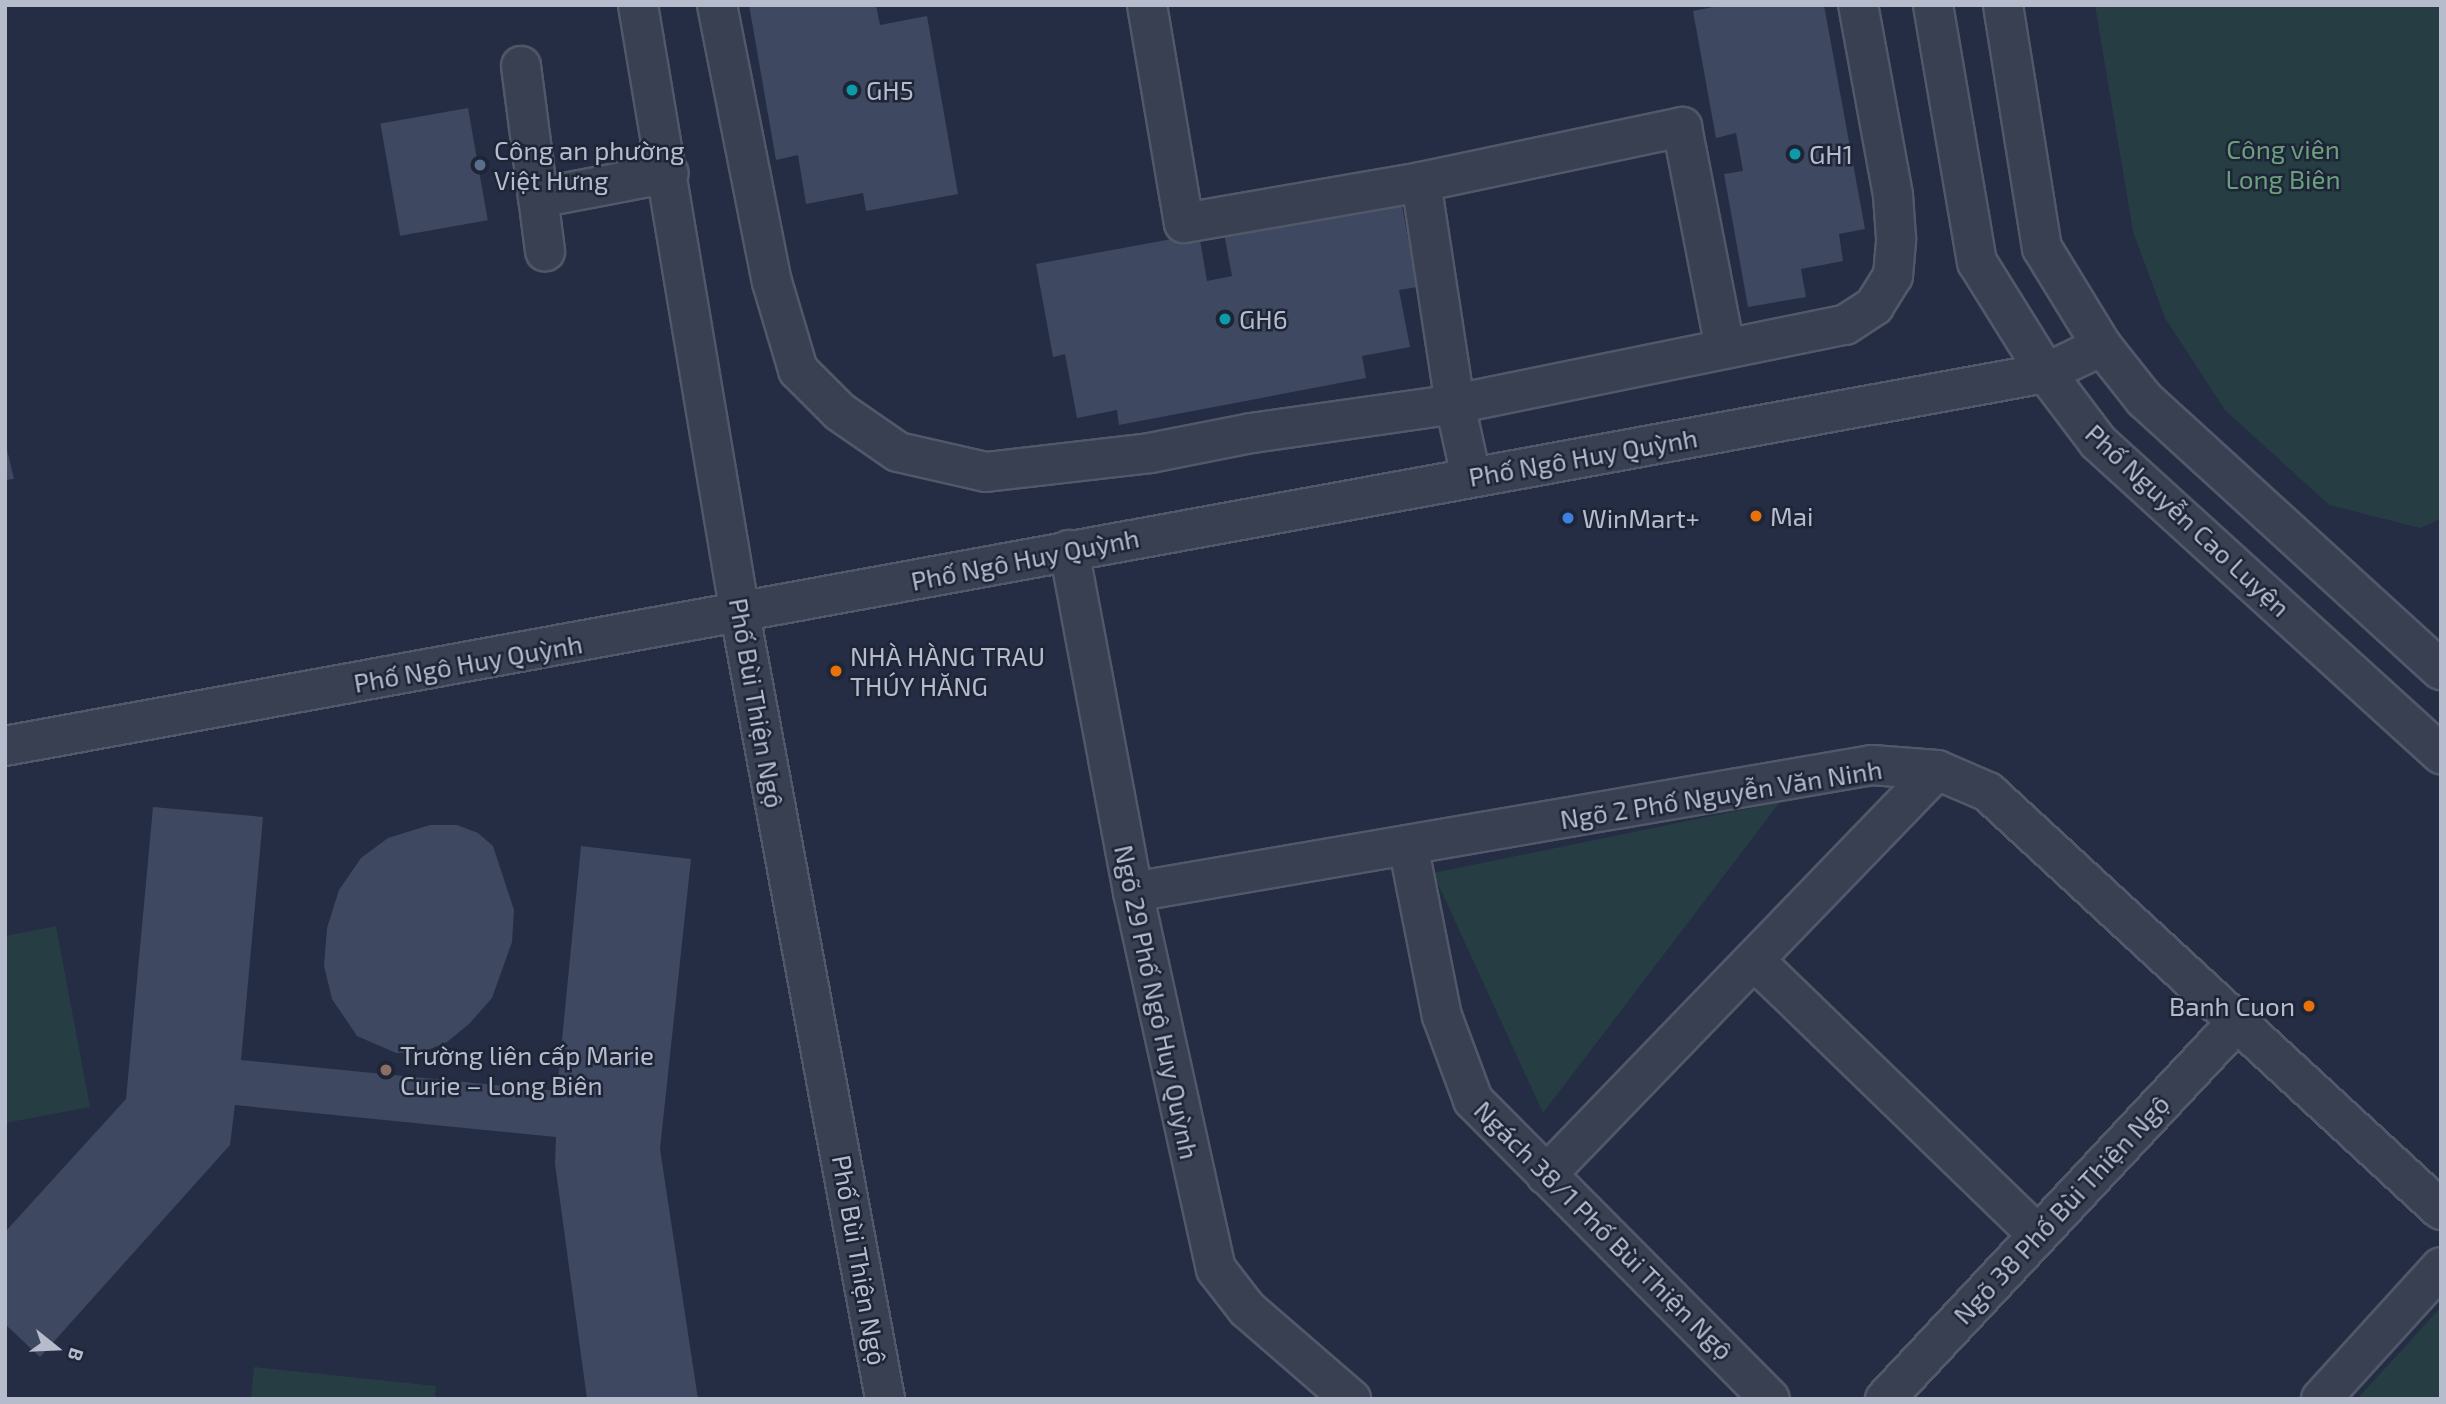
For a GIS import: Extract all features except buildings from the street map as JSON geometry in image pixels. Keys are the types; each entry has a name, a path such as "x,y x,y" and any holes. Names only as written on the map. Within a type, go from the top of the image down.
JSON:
{"street":[{"name":"Phố Bùi Thiện Ngộ","path":"638,5 669,173 740,614 885,1399"},
{"path":"717,5 772,282 798,370 841,412 898,452 986,472 1150,453 1252,433 1455,404 1845,325 1874,306 1893,276 1893,195 1858,5"},
{"path":"1147,5 1184,222 1421,182 1682,127 1725,349"},
{"name":"Phố Nguyễn Cao Luyện","path":"1933,5 1977,262 2046,373 2098,442 2441,754"},
{"path":"2003,5 2042,248 2102,346 2144,399 2441,670"},
{"path":"521,66 545,251"},
{"path":"538,198 669,173"},
{"path":"1421,182 1455,404 1471,477"},
{"name":"Phố Ngô Huy Quỳnh","path":"5,746 740,614 1069,550 2046,373 2102,346"},
{"name":"Ngõ 29 Phố Ngô Huy Quỳnh","path":"1069,550 1133,892 1177,1106 1216,1269 1247,1309 1351,1399"},
{"name":"Ngõ 2 Phố Nguyễn Văn Ninh","path":"1133,892 1872,765 1937,770 1988,792 2239,1020 2441,1210"},
{"path":"1546,1175 1937,770"},
{"name":"Ngách 38/1 Phố Bùi Thiện Ngộ","path":"1408,845 1442,1016 1473,1100 1770,1399"},
{"path":"1754,960 2037,1234"},
{"name":"Ngõ 38 Phố Bùi Thiện Ngộ","path":"1885,1399 2239,1020"},
{"path":"2320,1399 2441,1267"}],"green space":[{"name":"Công viên Long Biên","path":"2095,5 2441,5 2441,519 2420,528 2329,505 2225,410 2165,318 2133,232"},
{"path":"1780,802 1543,1113 1433,873"},
{"path":"56,926 90,1107 5,1123 5,936"},
{"path":"2441,1307 2441,1399 2357,1399"},
{"path":"254,1367 436,1386 435,1399 251,1399"}],"place":[{"name":"GH5","path":"852,90"},
{"name":"GH1","path":"1795,154"},
{"name":"Công an phường Việt Hưng","path":"480,165"},
{"name":"GH6","path":"1225,319"},
{"name":"Mai","path":"1756,516"},
{"name":"WinMart+","path":"1568,518"},
{"name":"NHÀ HÀNG TRAU THÚY HĂNG","path":"836,671"},
{"name":"Banh Cuon","path":"2309,1006"},
{"name":"Trường liên cấp Marie Curie – Long Biên","path":"386,1070"}]}
